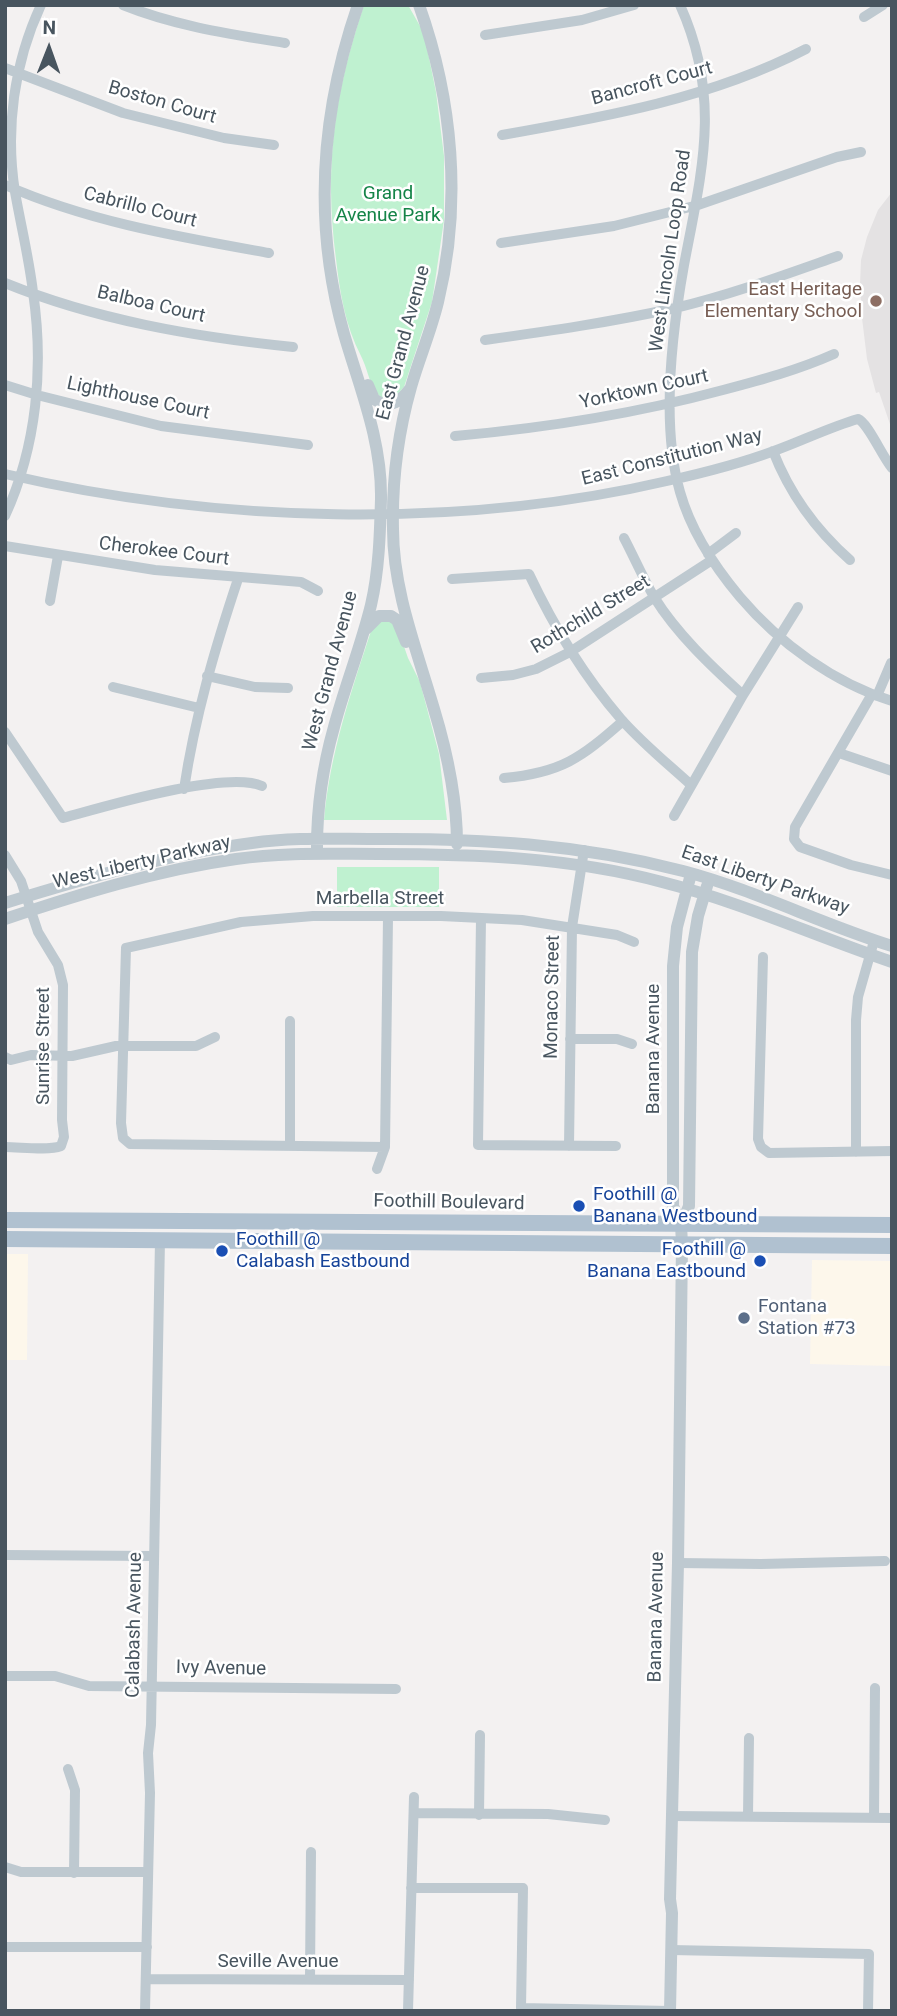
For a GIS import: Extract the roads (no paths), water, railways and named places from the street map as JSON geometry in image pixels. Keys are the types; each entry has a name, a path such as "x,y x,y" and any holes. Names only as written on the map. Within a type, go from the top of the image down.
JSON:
{"main road":[{"name":"Foothill Boulevard","path":"5,1220 892,1225"},
{"name":"Foothill Boulevard","path":"5,1239 892,1246"}],"street":[{"path":"5,516 20,477 37,395 38,349 34,294 10,187 11,131 18,74 32,25 41,5"},
{"path":"123,5 219,33 285,43"},
{"name":"West Grand Avenue","path":"316,854 320,800 329,746 364,631 376,572 381,495 376,446 337,305 329,255 324,193 325,153 333,93 358,5"},
{"path":"485,35 582,20 634,5"},
{"name":"West Lincoln Loop Road","path":"680,5 699,56 705,90 705,147 698,205 677,307 671,404 673,452 684,503 710,557 754,613 779,636 824,668 892,701"},
{"path":"864,17 883,5"},
{"name":"East Grand Avenue","path":"418,6 434,50 446,111 451,195 447,252 438,303 410,389 400,438 393,531 401,595 441,733 452,784 457,854"},
{"name":"Bancroft Court","path":"502,135 607,117 705,90 806,49"},
{"name":"Boston Court","path":"5,68 123,113 224,138 274,145"},
{"path":"501,243 614,226 698,205 861,152"},
{"name":"Cabrillo Court","path":"10,187 93,216 166,235 269,253"},
{"path":"485,340 579,327 677,307 765,282 838,256"},
{"name":"Balboa Court","path":"5,283 34,294 160,329 292,347"},
{"name":"Yorktown Court","path":"455,436 598,419 671,404 799,369 834,354"},
{"path":"354,365 366,377 373,399 380,403 396,403 410,389"},
{"name":"Lighthouse Court","path":"5,385 161,426 308,445"},
{"name":"East Constitution Way","path":"5,474 135,497 259,510 380,513 445,511 531,505 598,496 677,479 773,452 858,419 867,425 880,453 892,468"},
{"path":"773,452 786,482 807,515 830,543 849,560"},
{"name":"Rothchild Street","path":"481,678 513,675 536,669 570,652 655,597 710,557 736,533"},
{"path":"624,538 655,597 710,664 743,695"},
{"name":"Cherokee Court","path":"5,546 155,570 238,579 301,582 318,590"},
{"path":"50,601 58,556"},
{"path":"452,579 529,575 570,652 623,721 691,785"},
{"path":"184,789 207,676 238,579"},
{"path":"674,816 743,695 798,607"},
{"path":"364,631 379,616 391,615 397,620 407,645 416,652"},
{"path":"891,663 875,695 795,827 794,839 800,847 850,865 892,875"},
{"path":"207,676 255,687 288,688"},
{"path":"113,687 199,708"},
{"path":"504,778 549,771 571,762 590,750 623,721"},
{"path":"5,733 63,818 184,789 244,781 262,786"},
{"path":"839,753 892,771"},
{"name":"West Liberty Parkway","path":"5,903 182,855 252,843 317,839 457,839"},
{"name":"East Liberty Parkway","path":"457,839 584,850 691,874 892,946"},
{"name":"Monaco Street","path":"569,1146 572,927 584,850"},
{"name":"West Liberty Parkway","path":"5,919 110,887 235,859 316,854 457,854"},
{"name":"East Liberty Parkway","path":"457,854 582,865 686,888 892,962"},
{"name":"Sunrise Street","path":"5,855 19,876 38,932 58,965 63,985 64,1137 61,1146 52,1150 41,1147 5,1147"},
{"name":"Banana Avenue","path":"670,2011 682,1244 681,1225 673,1206 673,966 677,927 691,874"},
{"name":"Banana Avenue","path":"681,1225 689,1206 691,961 698,916 709,879"},
{"name":"Marbella Street","path":"124,1046 126,948 206,928 313,916 481,918 572,927 617,935 634,942"},
{"path":"377,1169 385,1147 388,916"},
{"path":"481,918 478,1145 616,1146"},
{"path":"856,1152 856,1020 858,997 874,941"},
{"path":"763,957 758,1139 761,1147 769,1153 892,1152"},
{"path":"290,1021 290,1146"},
{"path":"5,1057 11,1060 31,1055 62,1056 124,1046 196,1046 215,1037"},
{"path":"570,1038 617,1039 632,1044"},
{"path":"124,1046 121,1124 123,1138 130,1144 385,1147"},
{"name":"Calabash Avenue","path":"145,2011 160,1240"},
{"path":"5,1555 154,1556"},
{"path":"678,1563 885,1561"},
{"name":"Ivy Avenue","path":"5,1676 55,1676 89,1686 396,1689"},
{"path":"874,1688 874,1818"},
{"path":"479,1815 480,1735"},
{"path":"748,1816 749,1738"},
{"path":"68,1769 75,1790 74,1873"},
{"path":"408,2011 414,1797"},
{"path":"414,1813 548,1815 605,1820"},
{"path":"671,1816 892,1818"},
{"path":"310,1979 311,1852"},
{"path":"5,1867 21,1872 148,1872"},
{"path":"411,1888 523,1888 521,2008 670,2011"},
{"path":"5,1947 147,1947"},
{"path":"671,1950 869,1954 868,2011"},
{"name":"Seville Avenue","path":"146,1979 409,1980"}],"place":[{"name":"East Heritage Elementary School","path":"876,301"},
{"name":"Foothill @ Banana Westbound","path":"579,1206"},
{"name":"Foothill @ Calabash Eastbound","path":"222,1251"},
{"name":"Foothill @ Banana Eastbound","path":"760,1261"},
{"name":"Fontana Station #73","path":"744,1318"}],"park label":[{"name":"Grand Avenue Park","path":"388,205"}]}
